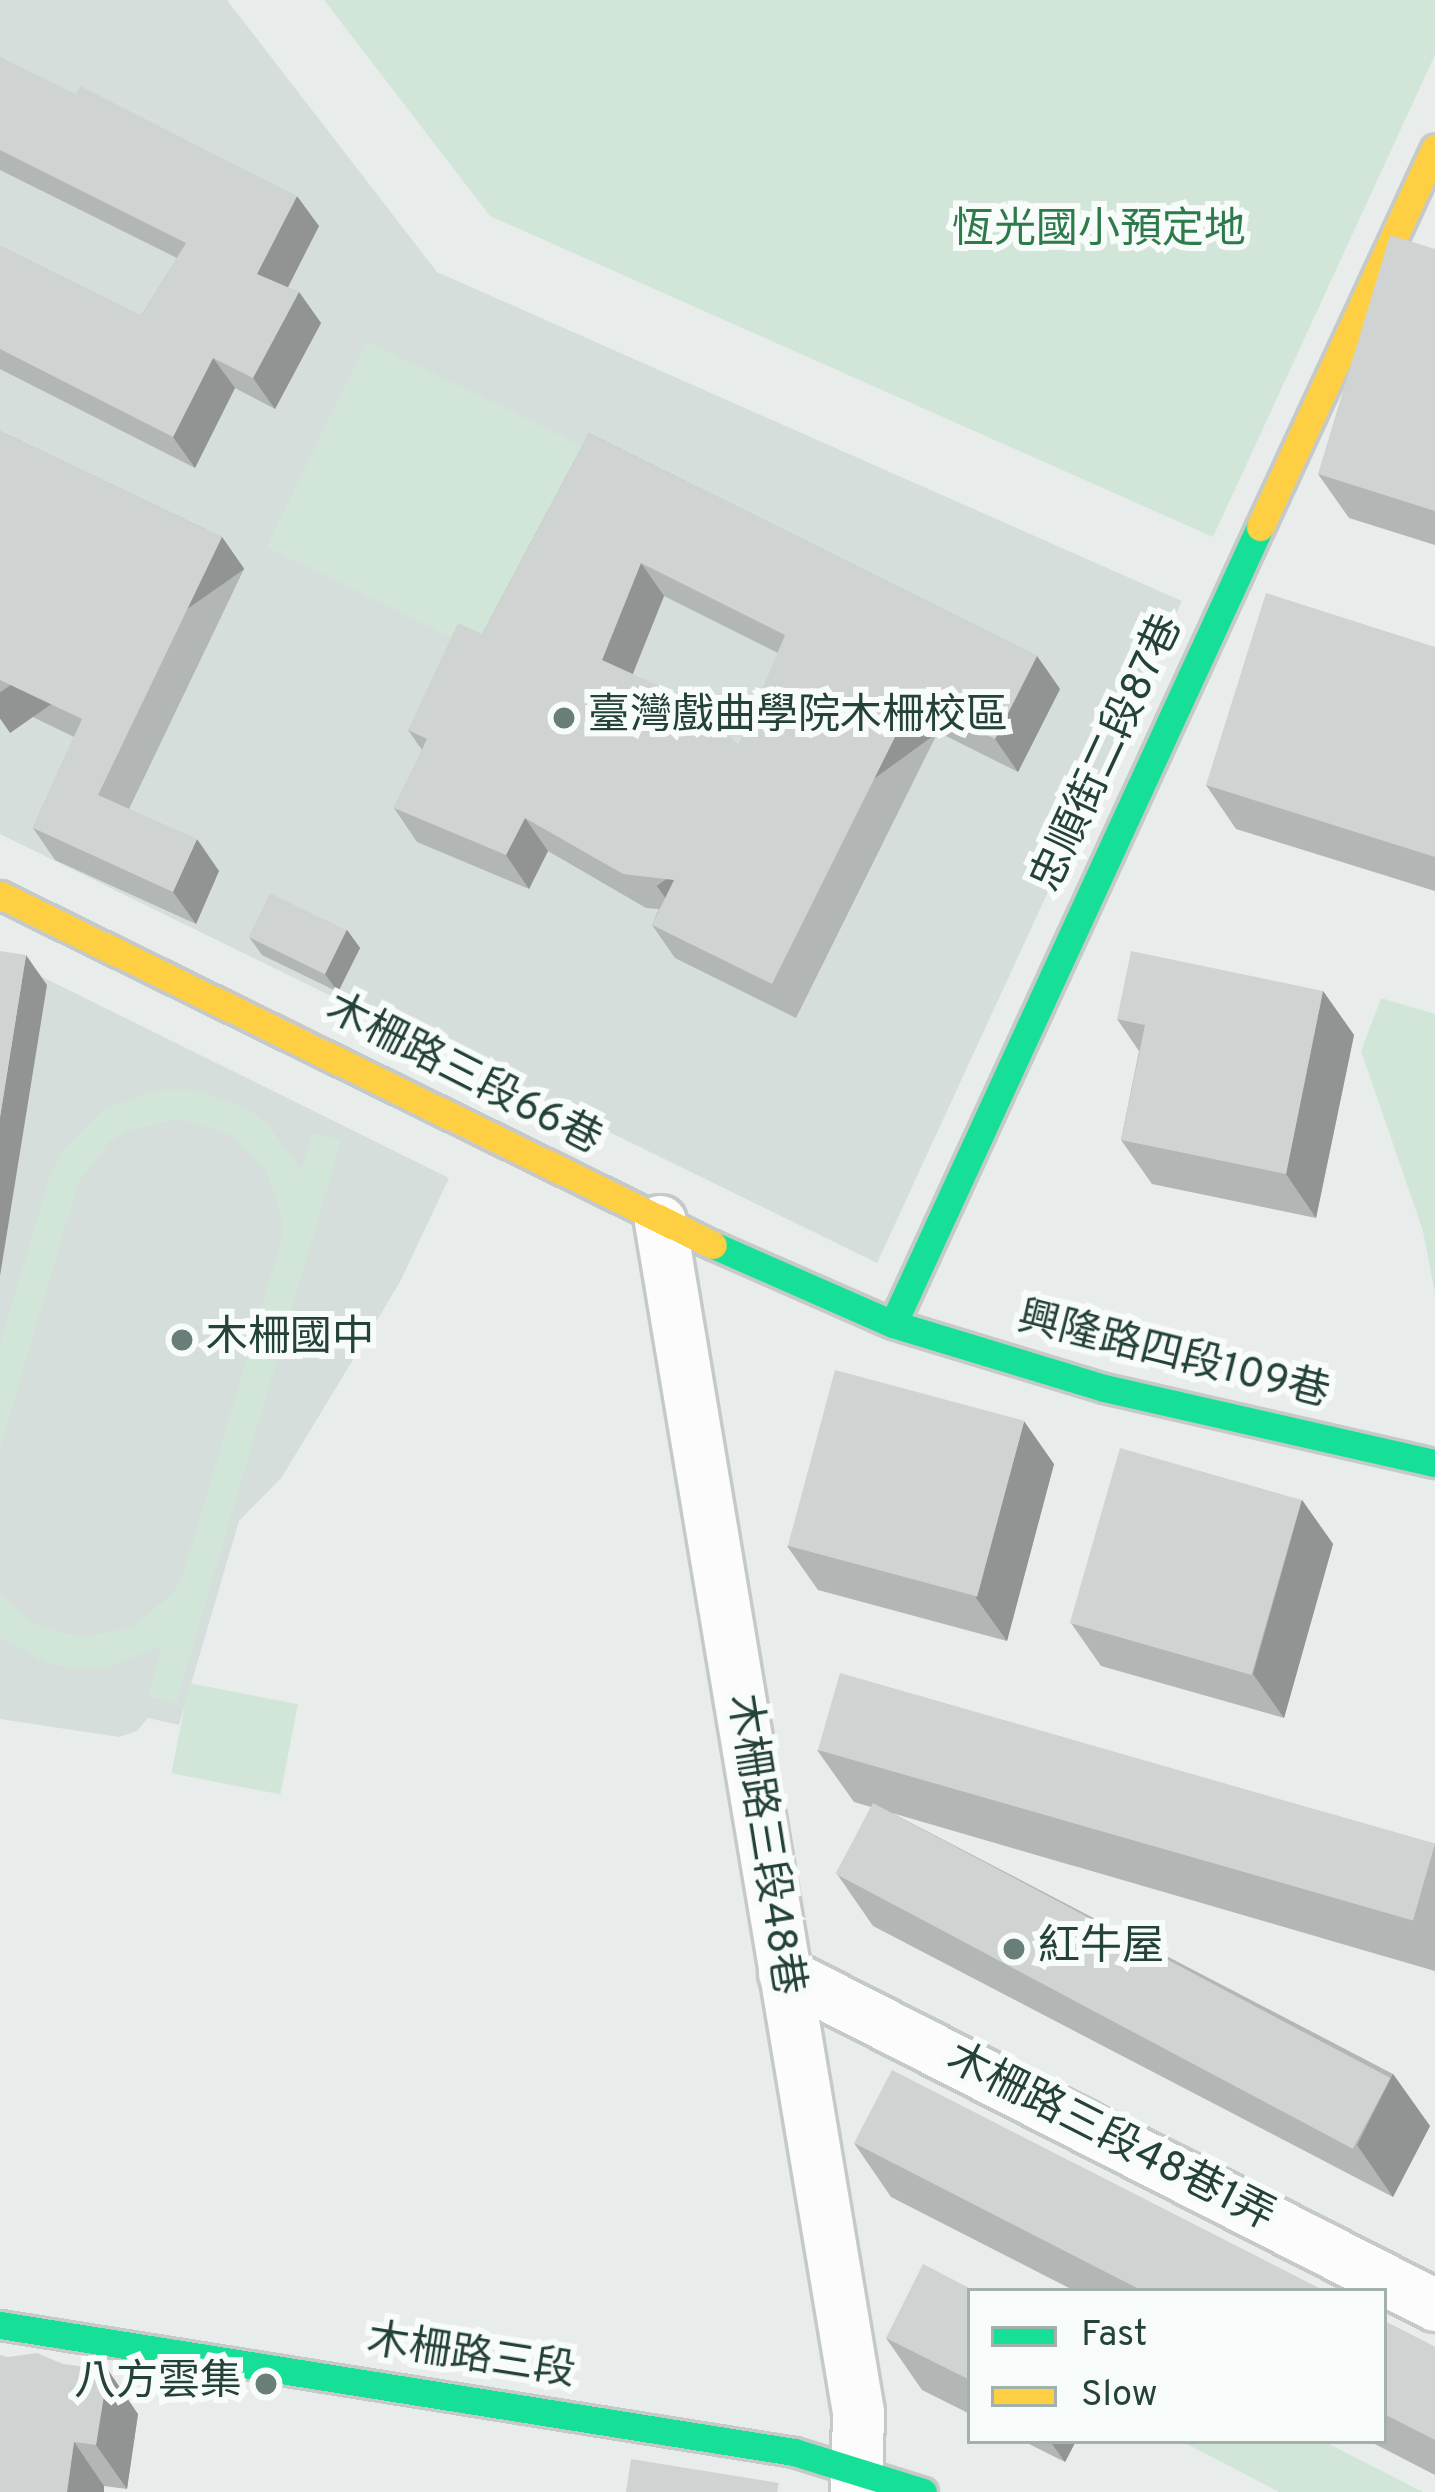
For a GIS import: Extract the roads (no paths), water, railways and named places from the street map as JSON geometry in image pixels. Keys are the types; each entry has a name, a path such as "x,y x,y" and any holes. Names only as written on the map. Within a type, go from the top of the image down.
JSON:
{"street":[{"name":"忠順街二段87巷","path":"893,1324 1419,224 1435,148"},
{"name":"木柵路三段66巷","path":"0,895 660,1221 893,1324"},
{"name":"木柵路三段48巷","path":"660,1221 858,2412 858,2481"},
{"name":"興隆路四段109巷","path":"893,1324 1104,1388 1435,1463"},
{"name":"木柵路三段48巷1弄","path":"784,1972 1435,2305"},
{"name":"木柵路三段","path":"0,2325 794,2452 858,2481 923,2492"}],"place":[{"name":"臺灣戲曲學院木柵校區","path":"564,718"},
{"name":"木柵國中","path":"182,1340"},
{"name":"紅牛屋","path":"1014,1949"},
{"name":"八方雲集","path":"266,2384"}],"park label":[{"name":"恆光國小預定地","path":"1099,232"}]}
